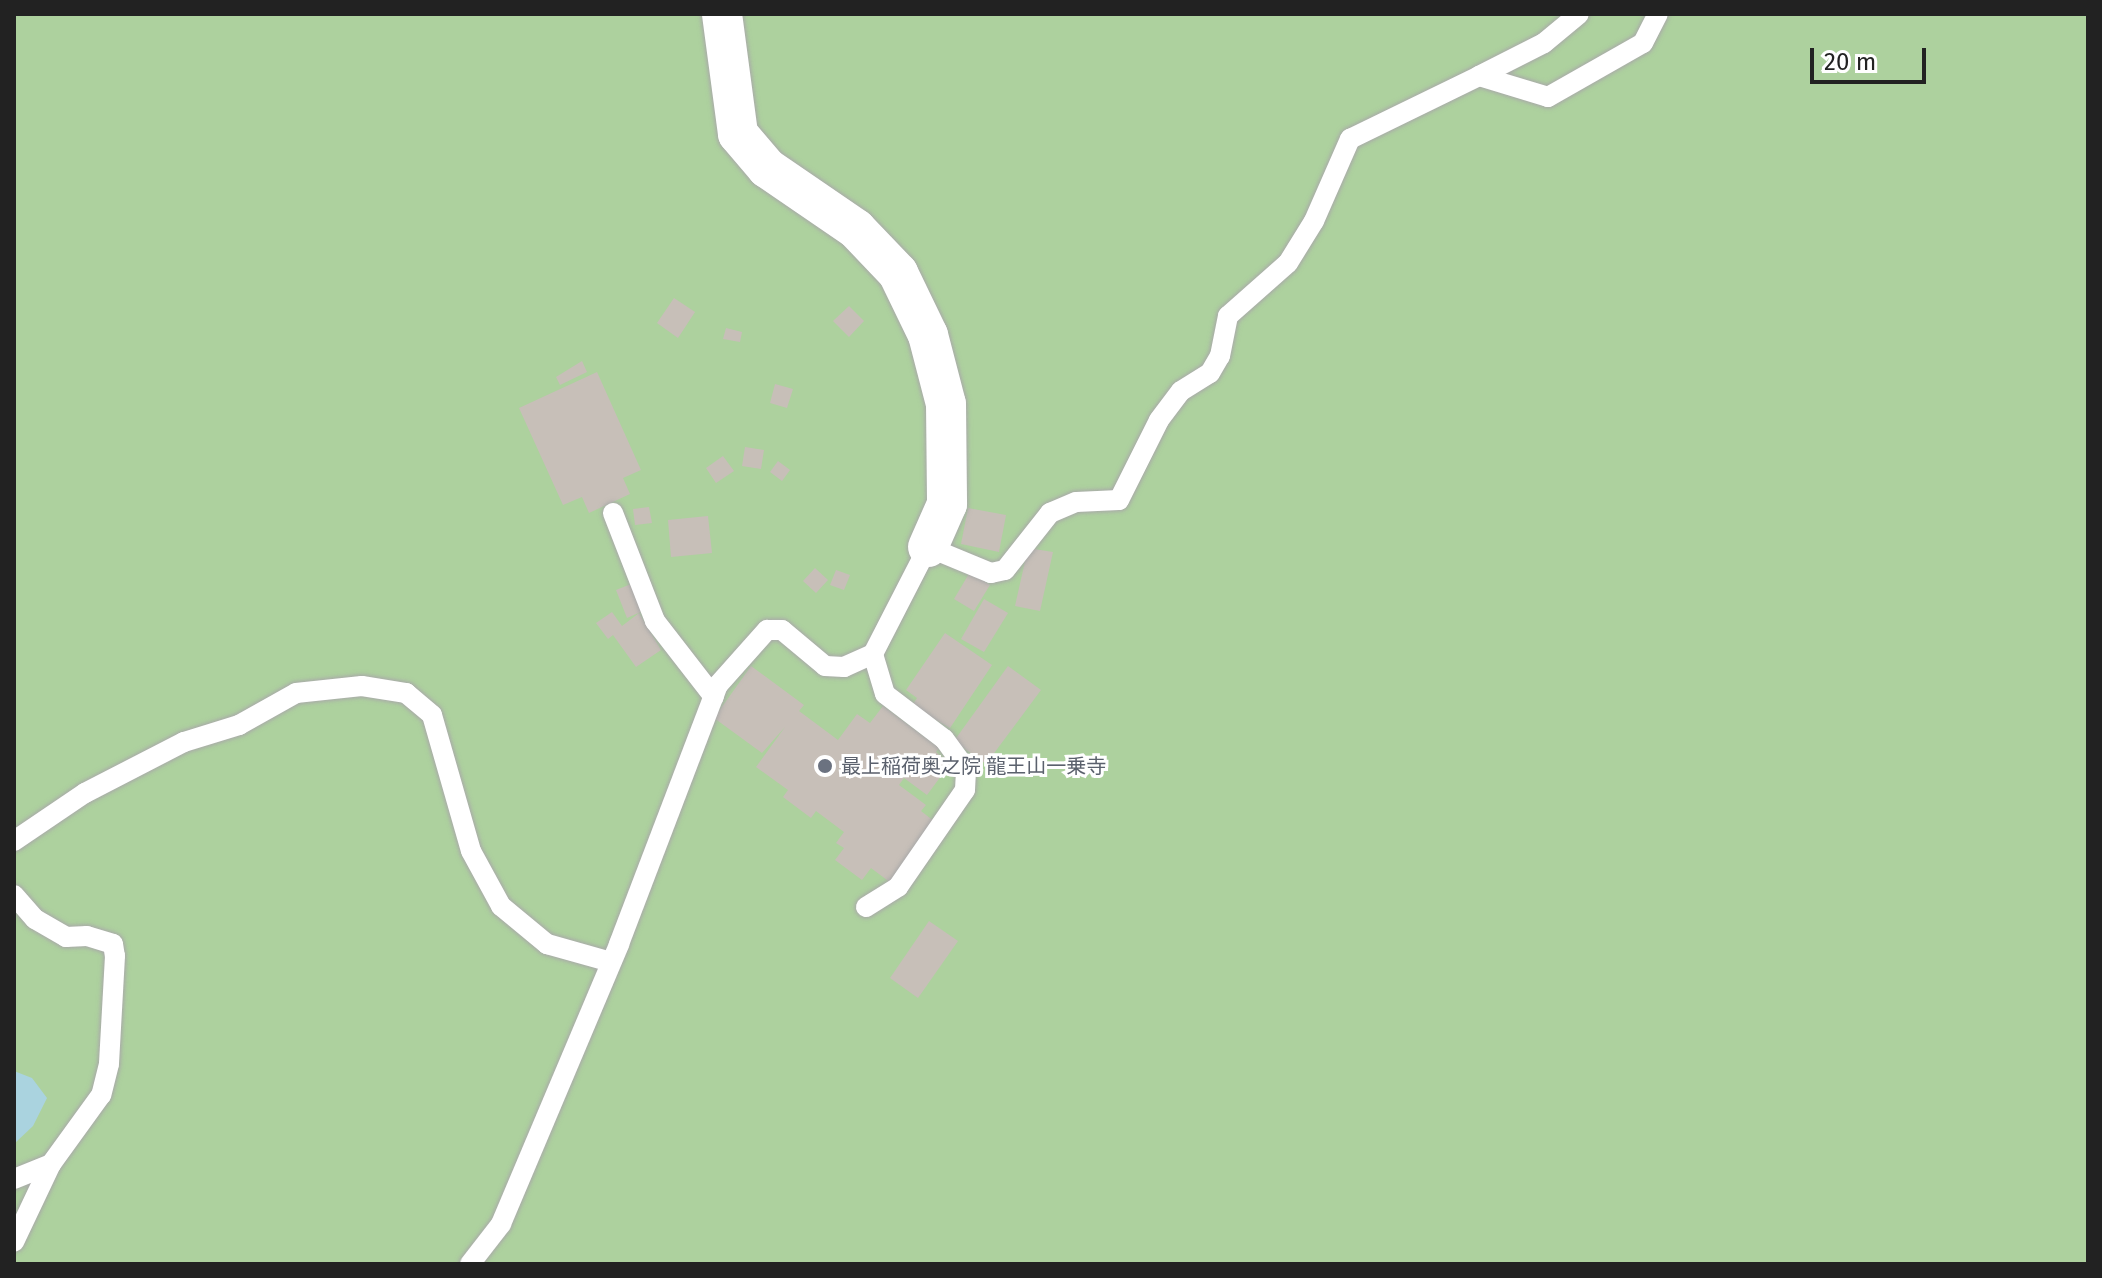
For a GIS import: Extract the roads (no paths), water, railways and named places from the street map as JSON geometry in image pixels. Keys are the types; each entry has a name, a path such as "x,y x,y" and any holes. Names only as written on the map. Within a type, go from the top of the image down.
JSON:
{"street":[{"path":"719,18 738,134 767,168 856,229 898,273 928,335 946,404 947,504 928,547"}],"lane":[{"path":"470,1264 501,1224 611,962 714,697 767,630 782,630 825,666 844,667 873,654 928,547 991,573 1005,570 1050,513 1076,502 1119,500 1159,420 1181,391 1210,373 1220,356 1228,316 1288,263 1314,221 1350,139 1544,43 1579,14"},
{"path":"1479,76 1548,97 1643,43 1658,14"},
{"path":"613,513 655,621 714,697"},
{"path":"866,907 898,887 957,803 966,779 966,769 944,739 885,694 873,654"},
{"path":"14,841 85,793 184,742 239,725 296,693 362,686 406,693 432,715 471,851 501,906 547,944 611,962"},
{"path":"14,895 35,919 66,937 113,944 115,956 109,1064 101,1095 51,1164 14,1242"},
{"path":"14,1179 51,1164"}],"water":[{"path":"14,1071 32,1078 47,1098 33,1126 14,1144"}],"place":[{"name":"最上稲荷奥之院 龍王山一乗寺","path":"825,766"}]}
